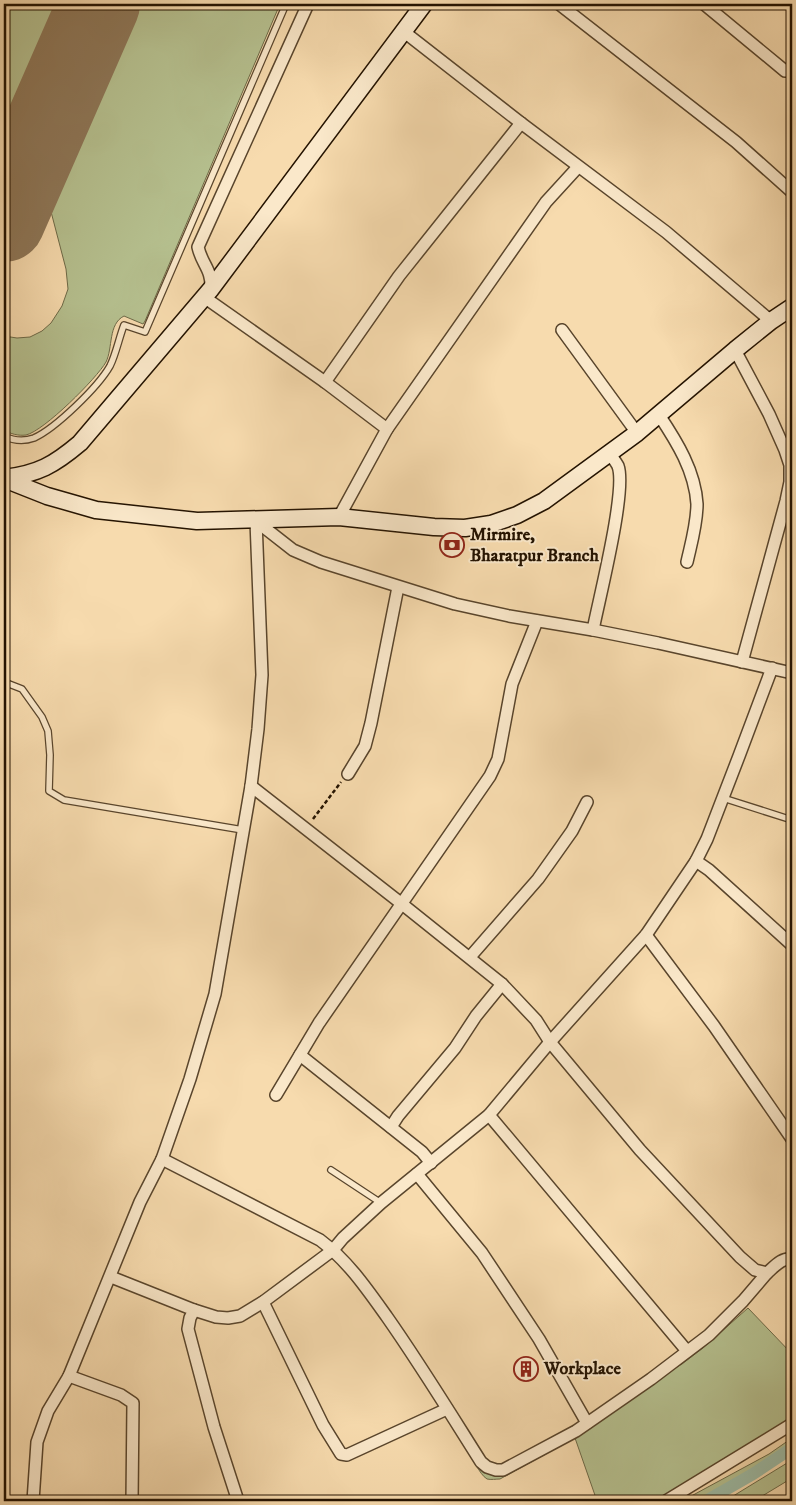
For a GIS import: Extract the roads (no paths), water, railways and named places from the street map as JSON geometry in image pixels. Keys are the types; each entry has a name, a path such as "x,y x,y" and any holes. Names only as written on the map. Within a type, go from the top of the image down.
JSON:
{"main road":[{"path":"4,478 27,475 47,466 80,443 208,293 424,4"},
{"path":"4,478 47,496 96,510 197,521 256,521 339,517 434,527 465,528 491,524 517,515 544,502 660,415 735,350 792,307"}],"street":[{"path":"308,4 198,247 202,262 210,274 208,293 387,429"},
{"path":"559,4 736,142 788,179 792,192"},
{"path":"704,4 784,71"},
{"path":"403,31 578,167 666,232 771,321"},
{"path":"325,382 399,276 521,123"},
{"path":"339,517 387,429 546,202 578,167"},
{"path":"562,330 637,433"},
{"path":"735,350 769,414 786,450 790,465 790,482 786,501 742,662"},
{"path":"660,415 689,469 695,488 697,506 687,562"},
{"path":"593,630 613,532 620,485 618,466 609,453"},
{"path":"256,521 293,550 321,562 455,604 537,621 593,630 792,673"},
{"path":"33,1501 37,1442 48,1411 69,1376 140,1202 162,1159 190,1079 214,994 251,786 262,675 256,521"},
{"path":"348,774 365,746 398,587"},
{"path":"276,1095 319,1022 490,776 498,759 512,684 537,621"},
{"path":"111,1277 216,1317 240,1316 263,1302 333,1250 343,1238 381,1203 489,1115 550,1042 646,935 696,861 723,798 772,668"},
{"path":"251,786 502,984 536,1020 550,1042 640,1150 740,1257 755,1270 767,1273"},
{"path":"470,958 538,879 572,831 587,802"},
{"path":"696,861 710,870 792,945"},
{"path":"646,935 714,1026 792,1139"},
{"path":"391,1127 455,1048 476,1016 502,984"},
{"path":"300,1055 422,1152 430,1163"},
{"path":"489,1115 687,1351"},
{"path":"162,1159 320,1240 333,1250 354,1272 413,1354 481,1462 487,1467 496,1470 510,1467 576,1431 651,1379 708,1335 743,1301 767,1273 781,1261 791,1257"},
{"path":"417,1174 482,1253 539,1338 587,1423"},
{"path":"263,1302 323,1425 341,1454 348,1455 447,1408"},
{"path":"194,1310 188,1329 214,1427 238,1501"},
{"path":"69,1376 121,1394 133,1403 132,1501"},
{"path":"666,1501 792,1424"}],"lane":[{"path":"4,436 14,441 24,440 34,438 48,429 96,385 110,365 124,325 145,332 286,4"},
{"path":"4,682 22,689 42,717 48,731 50,755 49,791 56,796 64,800 243,830"},
{"path":"723,798 790,819 792,806"},
{"path":"331,1170 381,1203"}],"waterway":[{"path":"706,1501 753,1474 792,1448"}],"place":[{"name":"Mirmire, Bharatpur Branch","path":"452,545"},
{"name":"Workplace","path":"526,1369"}]}
